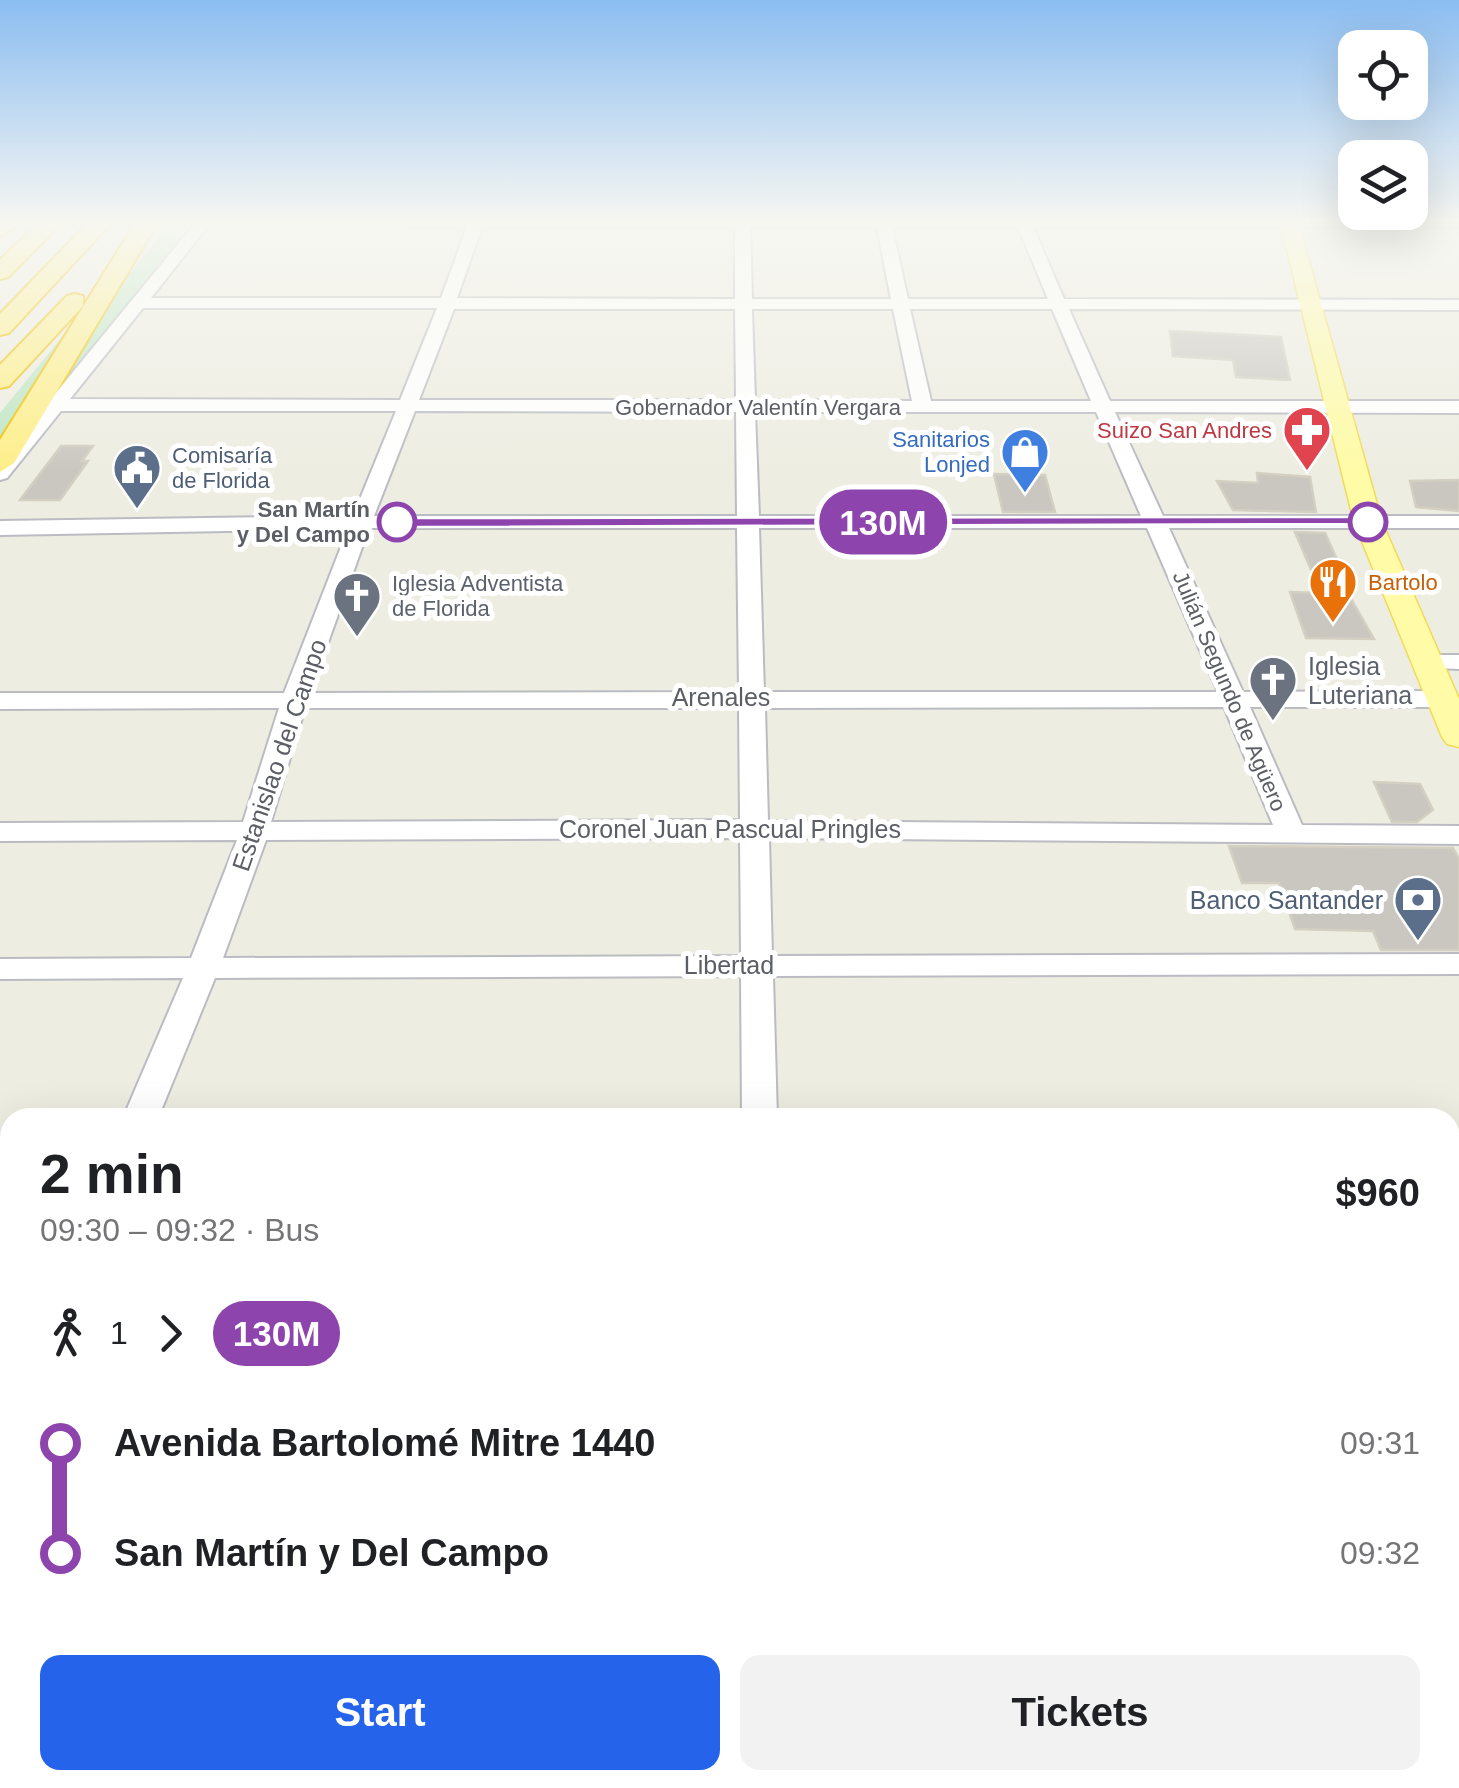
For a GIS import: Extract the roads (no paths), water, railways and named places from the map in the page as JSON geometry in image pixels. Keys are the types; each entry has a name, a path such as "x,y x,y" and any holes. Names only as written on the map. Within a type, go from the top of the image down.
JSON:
{"highway":[{"path":"0,328 21,305"},
{"path":"0,380 70,305"},
{"path":"0,463 96,305"}],"main road":[{"path":"1313,306 1368,522 1459,737"}],"street":[{"path":"0,474 138,305"},
{"name":"Estanislao del Campo","path":"144,1108 204,968 255,830 295,698 405,406 448,305"},
{"path":"742,305 760,1108"},
{"path":"900,305 922,407"},
{"name":"Julián Segundo de Agüero","path":"1059,305 1101,407 1158,521 1290,832"},
{"path":"1242,305 1459,306"},
{"name":"Gobernador Valentín Vergara","path":"58,406 1459,407"},
{"path":"0,528 361,522 1459,522"},
{"path":"1426,662 1459,662"},
{"name":"Arenales","path":"0,701 748,697 1442,700"},
{"name":"Coronel Juan Pascual Pringles","path":"0,832 752,828 1459,835"},
{"name":"Libertad","path":"0,970 1459,964"}],"place":[{"name":"Suizo San Andres","path":"1307,472"},
{"name":"Sanitarios Lonjed","path":"1025,494"},
{"name":"Comisaría de Florida","path":"137,510"},
{"name":"San Martín y Del Campo","path":"397,522"},
{"name":"Bartolo","path":"1333,624"},
{"name":"Iglesia Adventista de Florida","path":"357,638"},
{"name":"Iglesia Luteriana","path":"1273,722"},
{"name":"Banco Santander","path":"1418,942"}]}
